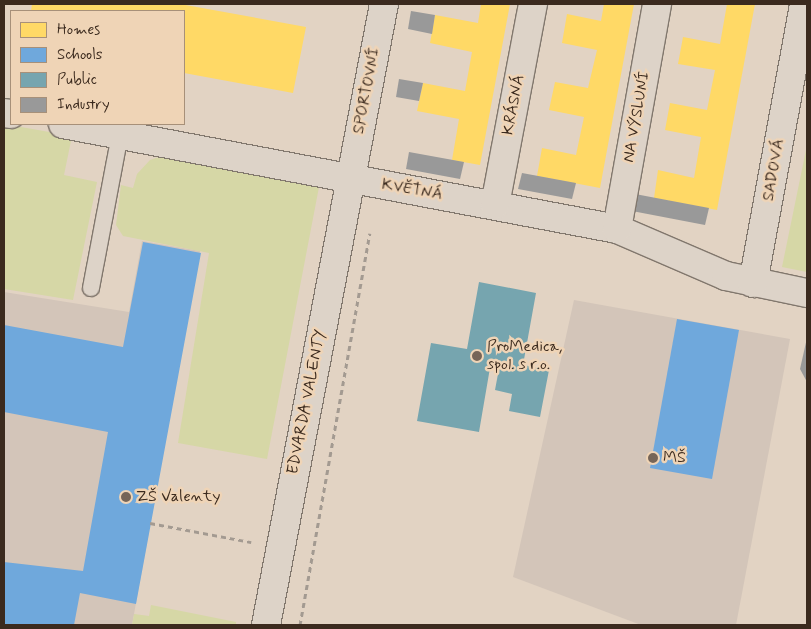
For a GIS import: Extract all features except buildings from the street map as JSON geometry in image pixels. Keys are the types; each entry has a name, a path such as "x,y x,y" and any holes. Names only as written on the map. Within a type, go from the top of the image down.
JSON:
{"street":[{"name":"SPORTOVNÍ","path":"349,178 384,4"},
{"name":"KRÁSNÁ","path":"495,205 533,4"},
{"name":"NA VÝSLUNÍ","path":"617,229 657,4"},
{"name":"SADOVÁ","path":"753,282 804,4"},
{"name":"KVĚTNÁ","path":"68,125 617,229 726,276 753,282"},
{"name":"EDVARDA VALENTY","path":"266,625 349,178"},
{"path":"753,282 807,293"}],"lane":[{"path":"91,288 120,135"}],"path":[{"path":"150,523 251,542"},
{"path":"300,625 301,620"}],"shaded area":[{"name":"ZŠ Valenty","path":"142,241 200,251 132,625 4,625 4,292 129,312"},
{"name":"MŠ","path":"574,300 790,339 736,625 641,625 513,577"}],"green space":[{"path":"4,124 72,136 64,175 97,182 73,300 4,289"},
{"path":"807,145 807,272 782,267"},
{"path":"168,154 296,175 319,187 267,459 178,443 209,253 123,236 116,225 121,185 133,188 137,174 150,160"},
{"path":"151,605 236,622 236,625 132,625 134,614 149,616"}],"place":[{"name":"ProMedica, spol. s r.o.","path":"477,356"},
{"name":"MŠ","path":"653,458"},
{"name":"ZŠ Valenty","path":"126,497"}]}
